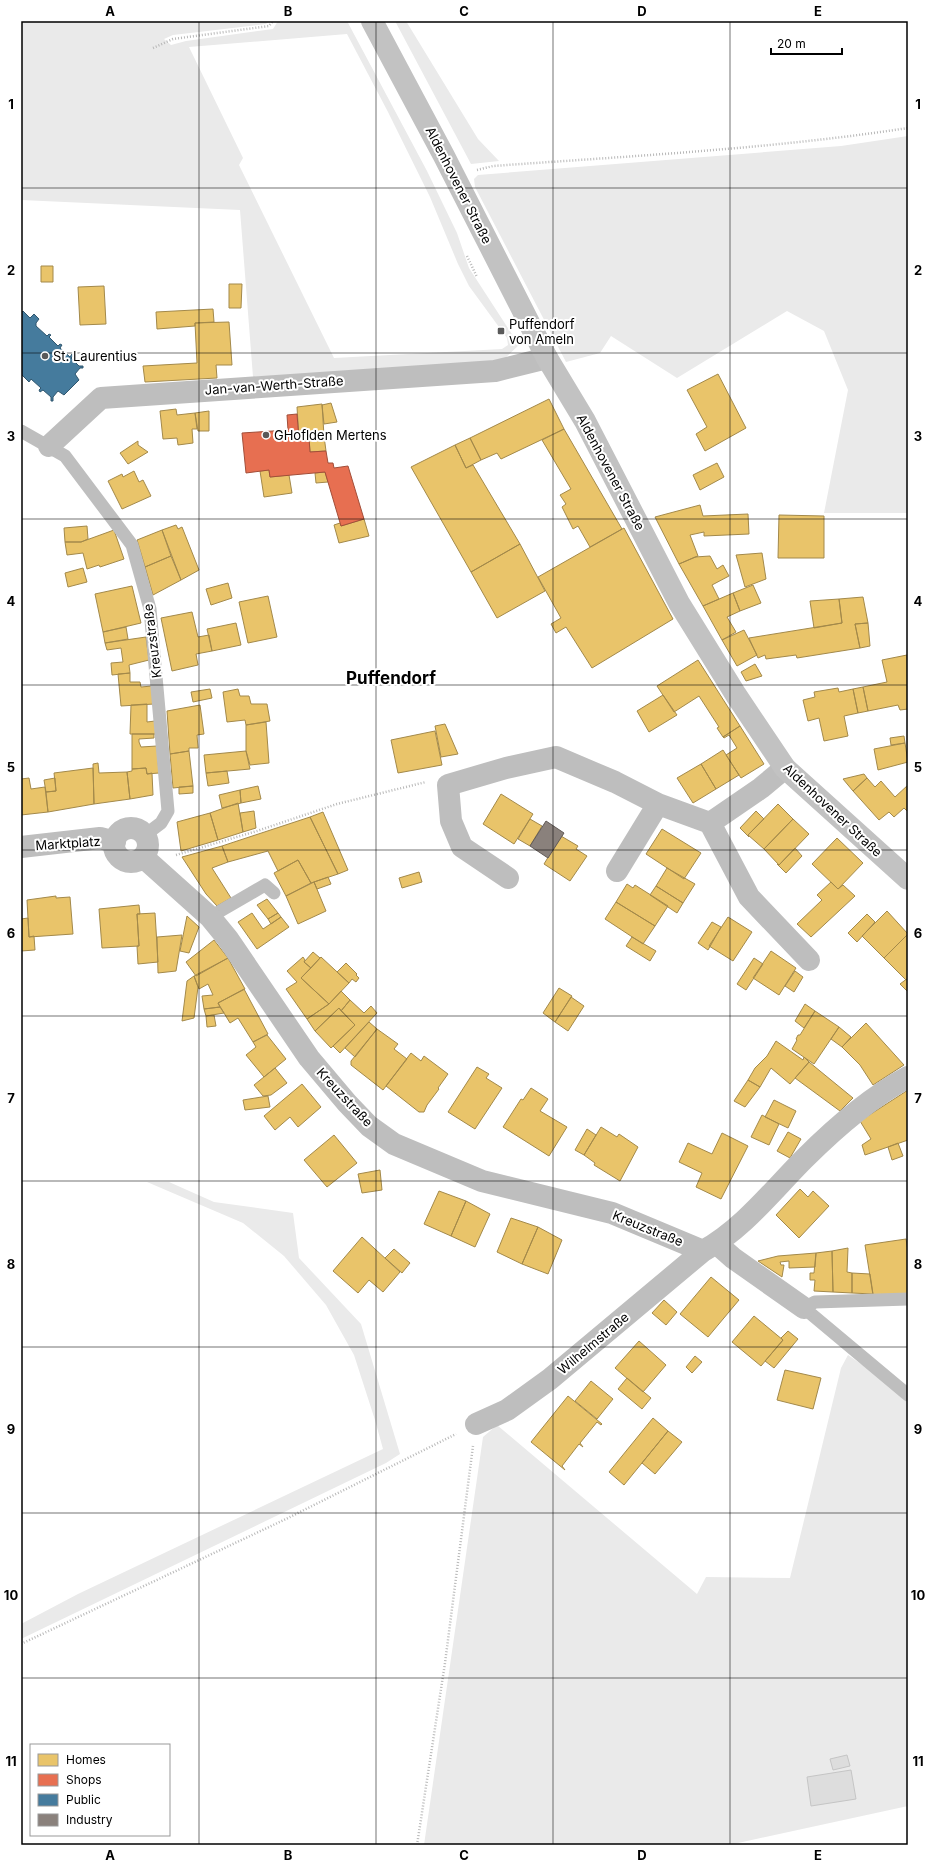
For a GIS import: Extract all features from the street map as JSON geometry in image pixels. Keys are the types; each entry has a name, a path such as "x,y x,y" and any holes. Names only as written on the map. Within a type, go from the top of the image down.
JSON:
{"street":[{"name":"Aldenhovener Straße","path":"372,21 454,175 547,358 585,421 679,603 736,695 785,768 908,879"},
{"name":"Jan-van-Werth-Straße","path":"49,446 101,398 495,371 547,358"},
{"path":"508,878 462,847 452,821 448,785 506,768 556,757 615,782 658,804 710,823 749,897 809,960"},
{"path":"710,823 761,788 785,768"},
{"path":"617,871 658,804"},
{"name":"Marktplatz","path":"128,828 135,829 145,847 134,862 127,862 120,858 115,852 115,842 121,832 128,828"},
{"name":"Marktplatz","path":"21,846 100,838 115,842"},
{"name":"Kreuzstraße","path":"145,847 210,917 228,939 309,1058 369,1126 394,1144 482,1181 612,1213 710,1247 733,1258 804,1308"},
{"path":"710,1247 747,1218 805,1157 883,1090 908,1077"},
{"name":"Wilhelmstraße","path":"476,1424 507,1410 550,1379 710,1247"}],"lane":[{"path":"21,431 49,446"},
{"name":"Kreuzstraße","path":"49,446 65,456 132,545 150,609 168,811 145,847"},
{"path":"210,917 265,885 274,893"},
{"path":"908,1299 815,1302 804,1308 908,1394"}],"path":[{"path":"153,48 173,39 269,26 273,21"},
{"path":"454,175 493,166 672,154 836,139 908,128"},
{"path":"145,847 179,855 337,804 431,781 448,785"},
{"path":"21,1644 286,1519 476,1424"},
{"path":"417,1845 445,1663 476,1424"}],"shaded area":[{"path":"21,21 269,21 266,24 173,35 164,39 171,45 186,41 273,29 278,21 347,21 427,171 457,233 469,268 519,345 504,359 483,363 253,377 240,210 21,200","holes":["347,34 430,197 458,264 469,286 507,338 508,345 502,349 334,358 239,165 243,158 189,47"]},
{"path":"395,21 406,21 478,139 499,161 471,164"},
{"path":"908,136 908,513 824,513 848,390 824,331 787,311 677,378 611,336 600,353 566,362 475,187 474,179 478,175 841,146"},
{"path":"147,1182 169,1182 214,1202 293,1213 299,1258 361,1324 400,1454 386,1463 21,1639 21,1624 78,1594 383,1449 354,1355 326,1305 284,1256 243,1223"},
{"path":"848,1355 874,1373 908,1403 908,1806 729,1845 424,1845 483,1437 497,1425 697,1594 706,1577 790,1578 841,1368"}],"building: Homes":[{"path":"41,266 53,266 53,282 41,282"},
{"path":"229,284 242,284 241,308 229,308"},
{"path":"104,286 106,324 80,325 78,287"},
{"path":"213,309 214,322 195,323 195,326 157,329 156,312"},
{"path":"229,322 232,365 216,365 217,378 145,382 143,366 197,363 195,323"},
{"path":"718,374 746,428 705,451 696,434 707,427 687,390"},
{"path":"549,399 564,429 501,459 497,453 481,460 470,438"},
{"path":"331,403 337,422 324,424 322,405"},
{"path":"322,404 324,436 299,439 297,407"},
{"path":"176,409 177,415 195,413 197,429 192,429 193,443 178,445 177,438 163,439 160,411"},
{"path":"209,411 209,431 198,431 195,413"},
{"path":"564,429 622,529 590,547 578,526 573,529 562,507 566,504 560,495 571,489 542,440"},
{"path":"324,436 326,451 310,452 309,438"},
{"path":"470,438 481,460 466,468 455,445"},
{"path":"138,441 138,445 148,452 128,464 120,453"},
{"path":"455,445 466,468 473,465 520,544 471,572 411,467"},
{"path":"717,463 724,477 700,490 693,475"},
{"path":"269,470 270,477 289,475 292,493 264,497 260,471"},
{"path":"134,471 139,482 143,480 151,496 122,509 108,481 122,474 123,477"},
{"path":"325,472 328,482 316,483 315,473"},
{"path":"700,505 703,516 748,514 749,534 704,536 704,532 690,535 698,556 679,564 655,517"},
{"path":"779,515 824,516 824,558 778,558"},
{"path":"364,519 369,536 339,543 334,525 340,523 341,526"},
{"path":"176,525 178,529 182,527 199,570 181,580 162,530"},
{"path":"87,526 88,539 81,542 65,542 64,528"},
{"path":"624,528 673,619 592,668 566,627 556,633 551,624 561,618 538,577"},
{"path":"114,530 124,559 100,567 99,565 87,569 83,553 67,555 65,542 81,542"},
{"path":"162,530 171,556 145,567 137,540"},
{"path":"520,544 545,591 497,618 471,572"},
{"path":"762,553 766,579 745,587 736,555"},
{"path":"171,556 181,580 153,595 145,567"},
{"path":"710,556 717,569 723,565 729,576 712,585 719,599 703,606 679,564 695,557"},
{"path":"83,568 87,582 68,587 65,573"},
{"path":"228,583 232,598 211,605 206,589"},
{"path":"753,585 761,603 740,611 733,593"},
{"path":"132,586 141,623 103,632 95,594"},
{"path":"733,593 740,611 727,617 736,632 722,640 703,606"},
{"path":"268,596 277,637 248,643 239,602"},
{"path":"863,597 868,623 855,624 860,648 797,658 796,655 766,659 765,655 758,658 749,638 842,623 839,599"},
{"path":"839,599 842,623 814,628 810,601"},
{"path":"192,612 198,637 209,635 212,651 196,654 198,665 172,671 161,618"},
{"path":"236,623 241,645 212,651 207,629"},
{"path":"868,623 870,646 860,648 855,624"},
{"path":"126,627 128,639 105,643 103,632"},
{"path":"744,630 757,655 737,666 722,640"},
{"path":"146,637 149,660 129,665 130,673 112,675 111,663 123,662 121,648 107,650 105,643"},
{"path":"907,655 908,709 900,710 898,705 868,711 863,687 887,682 882,660"},
{"path":"698,660 740,726 723,737 717,728 719,727 699,696 674,712 657,686"},
{"path":"755,664 762,676 746,681 741,672"},
{"path":"130,673 130,682 140,682 141,687 152,686 154,704 121,706 118,674"},
{"path":"863,687 868,711 858,713 853,689"},
{"path":"838,688 839,692 853,689 858,713 844,716 848,736 824,741 819,718 808,721 803,700 815,697 814,692"},
{"path":"210,689 212,698 193,702 191,692"},
{"path":"238,689 240,696 249,696 251,704 267,704 270,721 246,725 245,720 227,722 223,692"},
{"path":"663,695 677,715 649,732 637,711"},
{"path":"147,704 147,722 155,721 156,734 130,734 131,705"},
{"path":"200,705 204,734 197,735 198,748 189,748 189,751 170,754 167,711"},
{"path":"266,722 269,763 250,765 246,751 246,725"},
{"path":"445,724 458,754 441,757 435,726"},
{"path":"740,726 764,764 741,778 726,755 737,748 729,735 724,738 723,737"},
{"path":"435,731 442,765 398,773 391,740"},
{"path":"132,734 154,734 154,738 139,739 139,742 141,747 157,746 159,773 147,774 146,768 132,769"},
{"path":"904,736 905,743 891,745 890,738"},
{"path":"905,743 908,762 878,770 874,749"},
{"path":"723,750 739,775 716,789 701,764"},
{"path":"189,751 193,786 173,788 170,754"},
{"path":"246,751 250,769 206,773 204,755"},
{"path":"98,763 99,773 127,772 130,799 94,804 93,764"},
{"path":"701,764 716,789 693,803 677,778"},
{"path":"93,768 94,804 48,812 46,792 56,791 54,773"},
{"path":"146,768 147,774 152,773 153,795 130,799 127,772 132,771 132,769"},
{"path":"227,771 229,783 208,786 206,773"},
{"path":"864,774 867,778 853,791 843,779"},
{"path":"29,778 31,789 45,787 48,812 21,815 21,779"},
{"path":"55,778 56,791 46,792 44,780"},
{"path":"867,778 875,787 881,781 895,797 908,785 908,812 904,808 894,817 889,812 879,820 853,791"},
{"path":"193,786 193,793 179,794 179,787"},
{"path":"258,786 261,799 241,803 240,790"},
{"path":"240,790 241,803 222,808 219,795"},
{"path":"501,794 533,814 514,844 483,824"},
{"path":"238,803 243,832 218,840 210,813"},
{"path":"778,804 793,819 764,849 748,835"},
{"path":"254,811 256,828 243,832 240,813"},
{"path":"756,811 764,819 748,835 749,837 740,828"},
{"path":"323,812 348,870 338,874 310,817"},
{"path":"210,813 218,840 181,851 177,822"},
{"path":"310,817 338,874 311,883 298,860 278,871 268,851 228,862 222,846"},
{"path":"530,819 542,826 530,846 518,839"},
{"path":"793,819 809,834 779,865 764,849"},
{"path":"662,829 701,853 684,879 646,854"},
{"path":"561,836 578,846 576,849 587,856 570,881 544,864"},
{"path":"837,838 863,863 838,889 812,864"},
{"path":"222,846 228,862 212,868 231,898 217,906 206,894 182,857"},
{"path":"795,848 802,856 786,873 777,864 779,865"},
{"path":"298,860 311,883 286,896 274,873"},
{"path":"667,868 695,884 683,903 656,886"},
{"path":"419,872 422,882 402,888 399,878"},
{"path":"328,877 331,884 317,889 314,882"},
{"path":"314,882 326,911 298,924 286,896"},
{"path":"831,882 838,889 843,885 855,896 811,937 797,924 822,900 817,895"},
{"path":"627,884 633,888 635,885 668,906 655,926 616,902"},
{"path":"656,886 683,903 677,913 650,895"},
{"path":"56,896 56,898 70,897 73,934 29,937 27,900"},
{"path":"267,899 278,913 268,919 257,905"},
{"path":"616,902 655,926 643,944 605,919"},
{"path":"139,905 140,914 137,914 139,946 102,948 99,909"},
{"path":"887,911 908,934 884,958 862,936"},
{"path":"155,913 158,962 138,964 137,946 139,946 137,914"},
{"path":"252,913 263,929 281,917 289,927 257,949 238,922"},
{"path":"278,913 281,917 271,924 268,919"},
{"path":"867,914 875,922 857,942 848,933"},
{"path":"187,916 199,927 189,953 180,951"},
{"path":"728,917 752,932 733,961 709,946"},
{"path":"28,918 29,937 34,936 35,950 21,951 21,919"},
{"path":"712,922 721,927 708,950 698,943"},
{"path":"908,934 908,978 906,980 884,958"},
{"path":"182,935 176,971 158,973 157,937"},
{"path":"632,937 656,951 650,961 626,946"},
{"path":"214,940 228,958 196,976 186,962"},
{"path":"771,951 796,968 779,995 753,978"},
{"path":"313,952 320,958 311,968 304,962"},
{"path":"303,957 305,960 304,962 311,968 301,978 329,1004 307,1019 286,989 297,982 287,971"},
{"path":"321,957 349,983 329,1004 301,978"},
{"path":"228,958 245,989 218,1003 220,1007 204,1009 202,996 213,995 208,984 199,989 194,976"},
{"path":"754,958 763,964 746,990 737,984"},
{"path":"346,963 357,974 356,975 359,978 356,982 352,979 349,983 337,972"},
{"path":"795,971 803,977 794,992 785,986"},
{"path":"194,976 198,987 194,1018 182,1021 187,981"},
{"path":"908,978 908,992 900,984"},
{"path":"559,988 572,996 555,1022 543,1013"},
{"path":"244,989 268,1034 253,1042 238,1018 230,1023 218,1003"},
{"path":"341,991 350,1000 341,1011 339,1008 315,1031 307,1019 329,1004"},
{"path":"571,997 584,1006 568,1031 555,1022"},
{"path":"350,1000 364,1013 371,1006 377,1013 340,1053 333,1046 355,1025 341,1011"},
{"path":"805,1004 815,1011 804,1028 795,1021"},
{"path":"220,1007 224,1013 206,1016 204,1009"},
{"path":"339,1008 355,1025 331,1048 315,1031"},
{"path":"815,1011 839,1027 814,1064 792,1049 798,1035 800,1035"},
{"path":"214,1015 216,1026 207,1027 206,1016"},
{"path":"369,1022 377,1029 355,1057 345,1048"},
{"path":"866,1023 904,1065 873,1085 860,1065 842,1047"},
{"path":"839,1027 851,1037 842,1047 831,1039"},
{"path":"377,1029 398,1044 394,1049 407,1059 383,1090 351,1065 351,1061"},
{"path":"267,1035 286,1059 264,1077 246,1055 256,1047 253,1042"},
{"path":"776,1041 803,1060 804,1057 809,1062 790,1084 771,1068 760,1087 748,1080 755,1068 767,1056"},
{"path":"411,1053 421,1061 424,1056 448,1074 427,1105 424,1112 419,1112 386,1086"},
{"path":"809,1062 853,1098 840,1111 795,1078"},
{"path":"477,1067 489,1074 486,1078 502,1088 475,1129 448,1112"},
{"path":"275,1068 287,1083 271,1095 263,1096 254,1085"},
{"path":"748,1080 760,1087 745,1107 734,1101"},
{"path":"302,1084 321,1107 298,1127 290,1117 275,1130 264,1116"},
{"path":"531,1088 548,1099 540,1111 567,1127 549,1156 503,1127 521,1099 523,1100"},
{"path":"908,1090 908,1140 865,1155 862,1145 871,1139 860,1121"},
{"path":"268,1096 270,1107 245,1110 243,1100"},
{"path":"774,1100 796,1111 788,1128 765,1117"},
{"path":"762,1115 779,1124 769,1145 751,1137"},
{"path":"601,1127 617,1137 619,1134 638,1147 620,1181 594,1165 595,1163 584,1155"},
{"path":"587,1129 596,1135 584,1155 575,1150"},
{"path":"788,1132 801,1139 790,1158 777,1151"},
{"path":"722,1133 748,1146 721,1199 696,1187 702,1173 679,1162 688,1143 712,1154"},
{"path":"334,1135 357,1163 327,1187 304,1160"},
{"path":"898,1143 903,1156 892,1160 888,1147"},
{"path":"380,1170 382,1190 362,1193 358,1174"},
{"path":"800,1189 808,1197 813,1191 829,1206 799,1238 776,1215"},
{"path":"439,1191 466,1201 451,1236 424,1224"},
{"path":"466,1201 490,1214 475,1247 451,1236"},
{"path":"511,1218 538,1227 522,1264 497,1252"},
{"path":"538,1227 562,1240 548,1274 522,1264"},
{"path":"362,1237 400,1272 383,1292 369,1280 358,1293 333,1271"},
{"path":"906,1239 908,1251 908,1294 873,1295 865,1245"},
{"path":"848,1248 847,1272 852,1273 852,1293 833,1292 832,1251"},
{"path":"394,1249 410,1263 402,1273 385,1258"},
{"path":"832,1251 833,1292 814,1291 815,1280 810,1280 810,1273 814,1273 816,1253"},
{"path":"816,1253 815,1267 789,1268 789,1261 780,1262 781,1265 784,1265 782,1277 758,1261 778,1256"},
{"path":"852,1273 870,1274 873,1294 852,1293"},
{"path":"711,1277 739,1300 708,1337 680,1314"},
{"path":"664,1300 677,1312 666,1325 652,1313"},
{"path":"754,1316 783,1340 761,1366 732,1342"},
{"path":"788,1331 798,1339 774,1368 765,1361 783,1340 781,1338"},
{"path":"639,1341 666,1365 643,1392 615,1368"},
{"path":"695,1356 702,1362 692,1373 686,1367"},
{"path":"785,1370 821,1378 813,1409 777,1400"},
{"path":"627,1378 651,1398 642,1409 618,1389"},
{"path":"591,1381 613,1399 597,1419 575,1401"},
{"path":"568,1396 602,1424 601,1425 597,1422 580,1443 583,1447 579,1444 562,1466 565,1470 531,1442"},
{"path":"653,1418 668,1431 624,1485 609,1472"},
{"path":"668,1431 682,1442 655,1474 642,1463"}],"building: Shops":[{"path":"297,414 299,439 309,438 310,452 326,451 328,463 333,463 334,468 348,466 364,519 341,526 325,472 270,477 269,470 246,473 242,433 288,430 287,415"}],"building: Public":[{"name":"St. Laurentius","path":"23,311 30,318 34,314 39,319 36,326 47,336 49,334 51,335 49,337 58,346 60,344 62,345 60,348 70,357 72,354 73,356 71,358 79,366 83,366 83,368 80,368 75,374 79,380 64,395 58,391 53,397 53,401 51,401 51,397 43,390 40,392 39,390 41,388 31,379 29,382 21,374 21,313"}],"building: Industry":[{"path":"546,821 564,833 548,858 530,846"}],"building: Other":[{"path":"847,1755 850,1766 833,1770 830,1759"},
{"path":"851,1770 856,1799 811,1806 807,1777"}],"place":[{"name":"Puffendorf von Ameln","path":"501,331"},
{"name":"St. Laurentius","path":"45,356"},
{"name":"GHoflden Mertens","path":"266,435"}],"district":[{"name":"Puffendorf","path":"391,678"}]}
